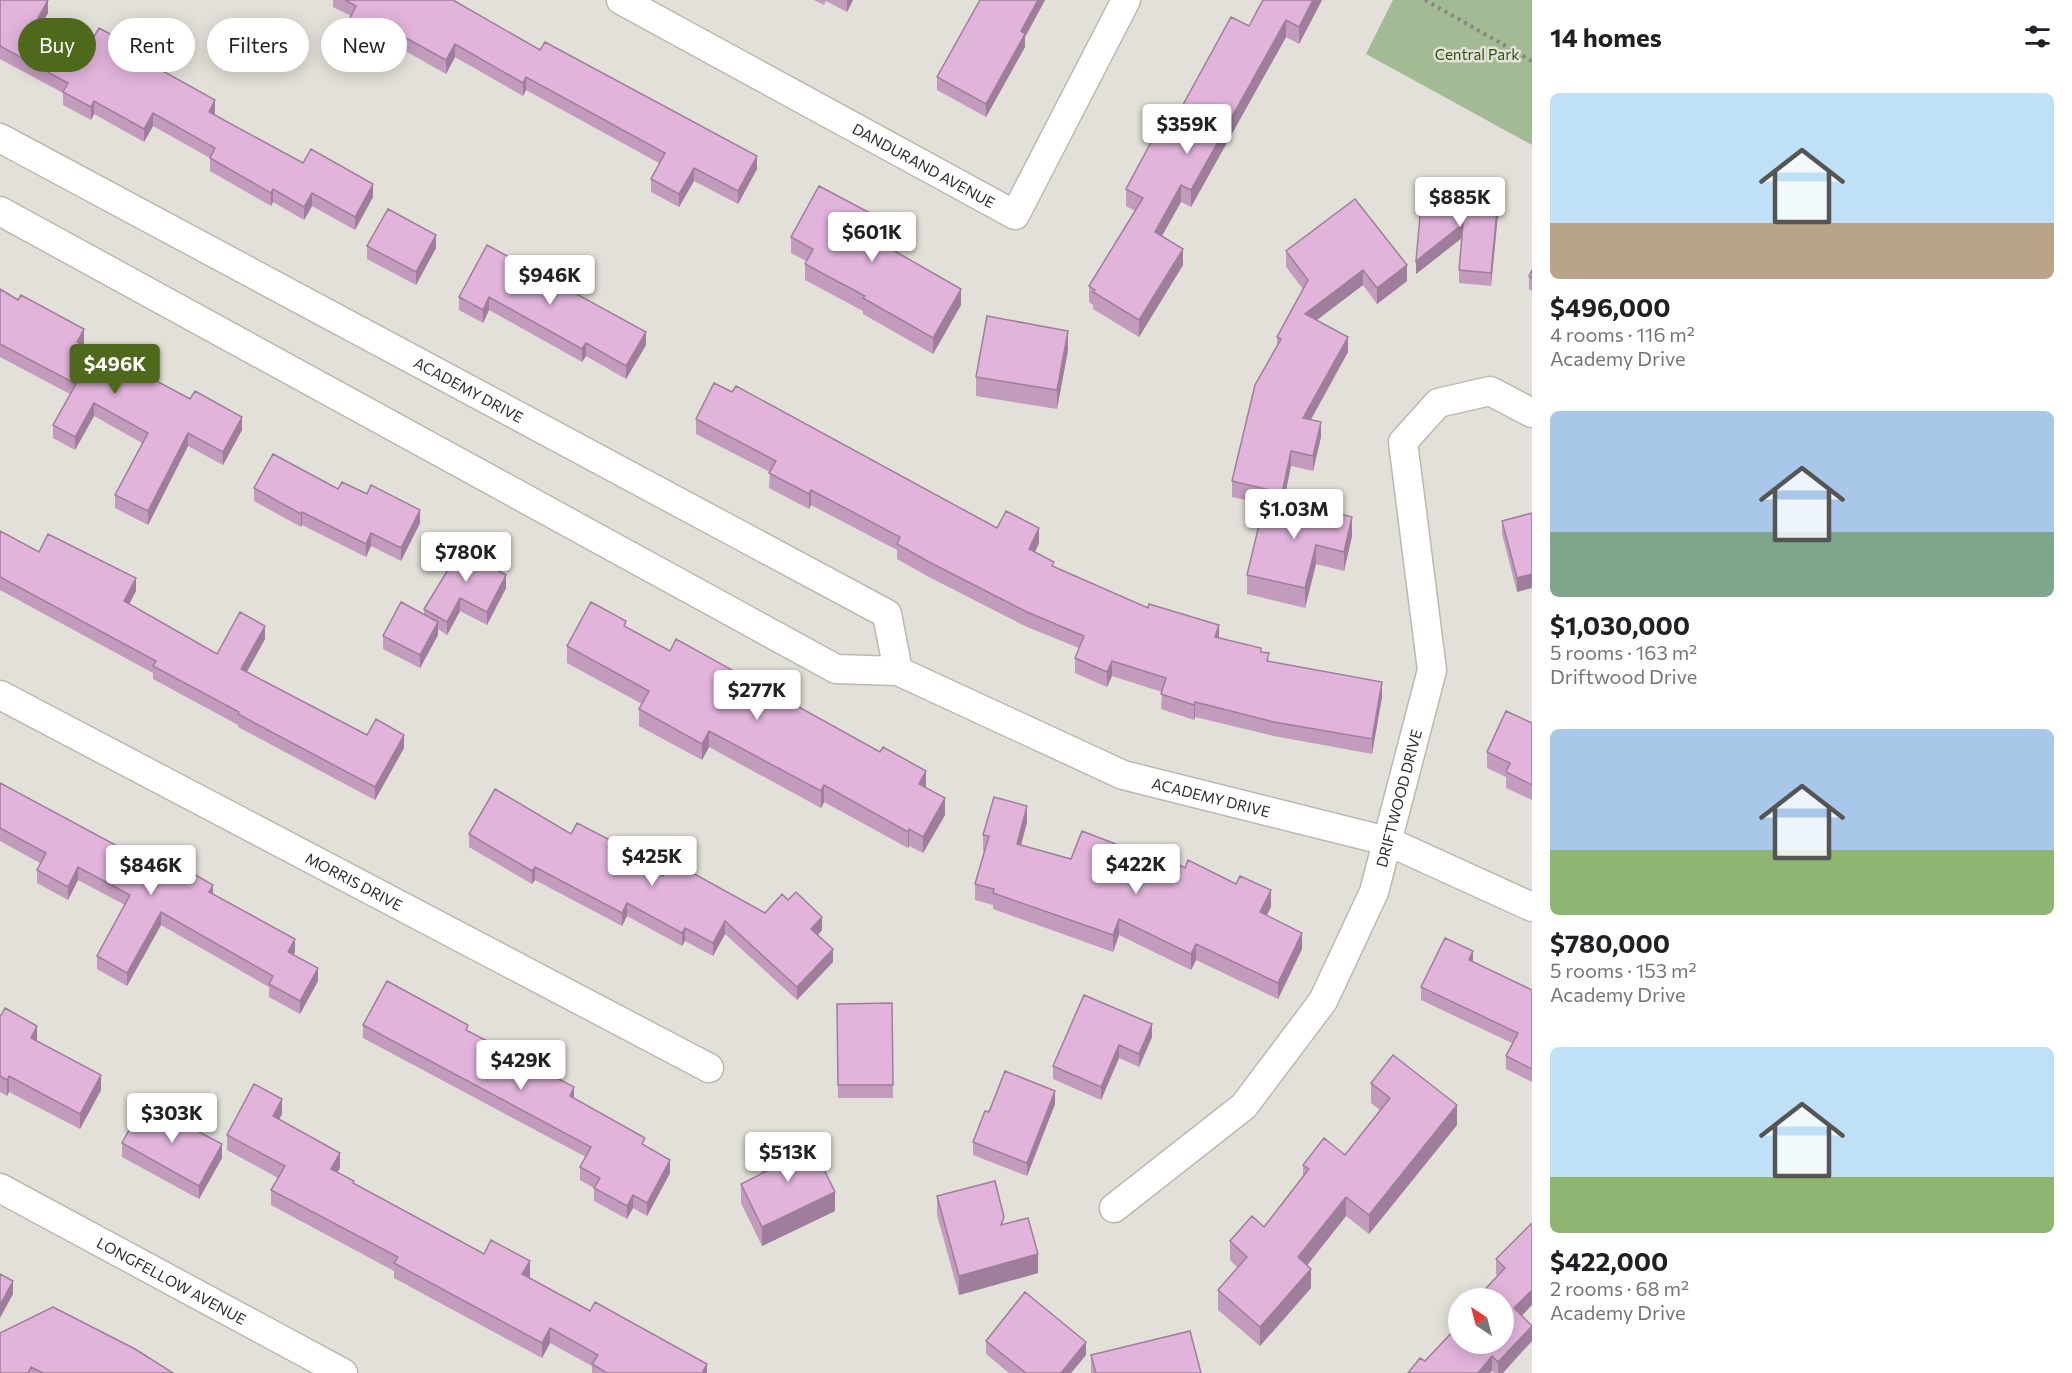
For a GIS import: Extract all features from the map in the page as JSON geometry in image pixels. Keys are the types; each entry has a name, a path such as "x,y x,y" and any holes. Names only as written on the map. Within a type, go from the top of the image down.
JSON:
{"street":[{"name":"DANDURAND AVENUE","path":"621,0 1016,214 1126,0"},
{"name":"ACADEMY DRIVE","path":"0,138 886,614 898,671"},
{"name":"ACADEMY DRIVE","path":"0,211 836,669 898,671 1123,775 1387,841 1532,907"},
{"name":"DRIFTWOOD DRIVE","path":"1114,1208 1244,1106 1323,1001 1374,892 1432,670 1403,442 1438,403 1490,391 1532,413"},
{"name":"MORRIS DRIVE","path":"0,695 709,1068"},
{"name":"LONGFELLOW AVENUE","path":"0,1188 343,1373"}],"path":[{"path":"1425,0 1532,61"}],"green space":[{"name":"Central Park","path":"1393,0 1532,0 1532,145 1366,54"}],"building":[{"path":"0,0 48,0 38,18 18,18 18,56 0,46"},
{"path":"345,0 453,0 540,50 545,42 757,156 738,191 694,168 679,194 651,179 665,153 526,77 523,83 455,44 446,60 407,39 407,18 350,18 356,6"},
{"path":"980,0 1038,0 1021,31 1025,34 986,104 937,77"},
{"path":"1263,0 1313,0 1299,27 1286,20 1191,190 1181,185 1155,232 1183,249 1139,320 1093,292 1095,290 1089,286 1143,198 1126,189 1170,107 1179,112 1231,17 1249,26"},
{"path":"99,28 108,33 108,72 165,72 215,100 209,112 303,163 311,149 373,184 355,217 312,193 304,207 273,189 271,193 210,158 215,148 153,113 144,129 94,101 91,107 63,92 68,83 48,72 96,72 96,33"},
{"path":"819,186 887,222 877,241 961,289 933,338 863,298 865,296 805,264 813,249 791,237"},
{"path":"1422,194 1498,201 1491,273 1459,270 1463,224 1416,261"},
{"path":"1355,199 1407,265 1377,288 1363,270 1305,314 1348,337 1303,418 1321,422 1313,456 1291,451 1282,493 1232,481 1255,385 1281,339 1277,337 1308,280 1286,251"},
{"path":"388,209 436,235 416,272 367,246"},
{"path":"487,245 646,332 626,366 586,343 582,349 489,297 483,310 459,297"},
{"path":"0,289 18,300 21,295 84,329 77,342 136,375 138,371 190,399 195,391 242,417 223,452 188,433 148,511 115,495 148,433 94,403 75,437 53,425 76,384 0,344"},
{"path":"987,316 1068,331 1057,390 976,377"},
{"path":"714,383 732,392 736,386 997,528 1006,511 1039,528 1029,549 1054,562 1052,566 1148,608 1149,604 1219,625 1215,637 1261,648 1261,652 1269,653 1267,661 1382,682 1372,739 1274,722 1195,702 1194,705 1161,694 1166,678 1112,661 1107,672 1075,658 1084,636 1027,612 929,562 897,544 900,537 811,490 809,494 769,473 776,461 696,419"},
{"path":"273,454 338,489 342,482 367,494 371,485 420,510 401,548 371,533 366,544 302,512 301,514 254,488"},
{"path":"1266,496 1352,517 1344,552 1316,545 1305,588 1247,575"},
{"path":"1532,513 1532,574 1517,578 1502,521"},
{"path":"0,531 39,552 48,534 136,578 124,601 217,654 240,612 265,626 241,669 367,735 376,719 404,735 375,787 238,714 239,712 153,666 156,661 0,577"},
{"path":"468,537 486,547 479,561 506,575 487,612 460,598 447,622 424,609"},
{"path":"401,602 438,622 420,655 383,636"},
{"path":"591,602 626,621 624,626 670,651 676,639 880,752 883,747 926,771 919,784 945,798 923,837 909,829 908,832 824,785 821,791 709,731 702,744 639,709 649,691 567,646"},
{"path":"1506,711 1532,723 1532,785 1506,772 1510,763 1487,752"},
{"path":"0,783 171,875 172,872 183,878 187,870 213,885 209,892 295,939 288,952 318,968 300,1001 269,984 273,976 161,912 127,973 97,956 130,895 78,867 68,887 37,870 46,853 0,828"},
{"path":"495,789 571,834 577,823 612,841 608,847 663,876 671,861 765,913 782,894 788,900 796,892 822,917 811,929 833,949 797,987 725,921 713,943 685,928 682,933 627,903 622,913 535,867 532,871 469,834"},
{"path":"994,797 1027,806 1017,844 1071,859 1082,831 1157,860 1160,855 1185,868 1188,860 1236,884 1240,876 1271,890 1260,912 1302,933 1278,983 1196,944 1191,954 1119,919 1113,935 993,893 994,889 975,884 989,836 983,835"},
{"path":"1445,938 1473,951 1469,960 1532,990 1532,1069 1506,1056 1518,1033 1421,987"},
{"path":"387,981 468,1025 466,1030 574,1087 570,1096 645,1138 642,1144 670,1160 647,1203 633,1195 627,1206 594,1188 600,1178 580,1167 591,1147 363,1025"},
{"path":"1084,995 1152,1024 1139,1054 1119,1045 1101,1087 1053,1066"},
{"path":"892,1003 893,1085 838,1085 837,1004"},
{"path":"5,1008 37,1026 31,1038 101,1075 80,1114 9,1076 7,1080 0,1076 0,1017"},
{"path":"1393,1055 1457,1105 1369,1215 1346,1197 1298,1257 1311,1269 1260,1327 1218,1290 1247,1257 1230,1241 1252,1216 1264,1227 1309,1169 1303,1165 1324,1138 1345,1155 1390,1098 1371,1083"},
{"path":"1005,1071 1055,1091 1027,1163 973,1142 985,1111 989,1112"},
{"path":"254,1084 282,1099 273,1116 340,1153 331,1169 484,1254 491,1240 530,1261 522,1274 590,1311 595,1302 707,1364 703,1371 706,1373 607,1373 592,1364 598,1355 550,1328 542,1343 394,1263 398,1257 271,1190 285,1166 227,1135"},
{"path":"144,1103 222,1144 199,1186 122,1143"},
{"path":"808,1137 835,1192 762,1227 741,1184 767,1171 761,1160"},
{"path":"995,1181 1004,1217 1001,1225 1028,1218 1038,1254 959,1276 937,1196"},
{"path":"1532,1223 1532,1290 1514,1308 1514,1288 1486,1288 1505,1268 1496,1259"},
{"path":"0,1274 13,1281 0,1305"},
{"path":"1025,1292 1086,1342 1061,1373 1026,1373 986,1341"},
{"path":"53,1307 135,1349 173,1373 43,1373 31,1367 28,1373 0,1373 0,1333"},
{"path":"1514,1308 1532,1326 1514,1345"},
{"path":"1190,1331 1201,1373 1096,1373 1091,1355"},
{"path":"1448,1337 1448,1354 1506,1354 1498,1362 1492,1356 1478,1373 1408,1373 1420,1358 1425,1361"}]}
